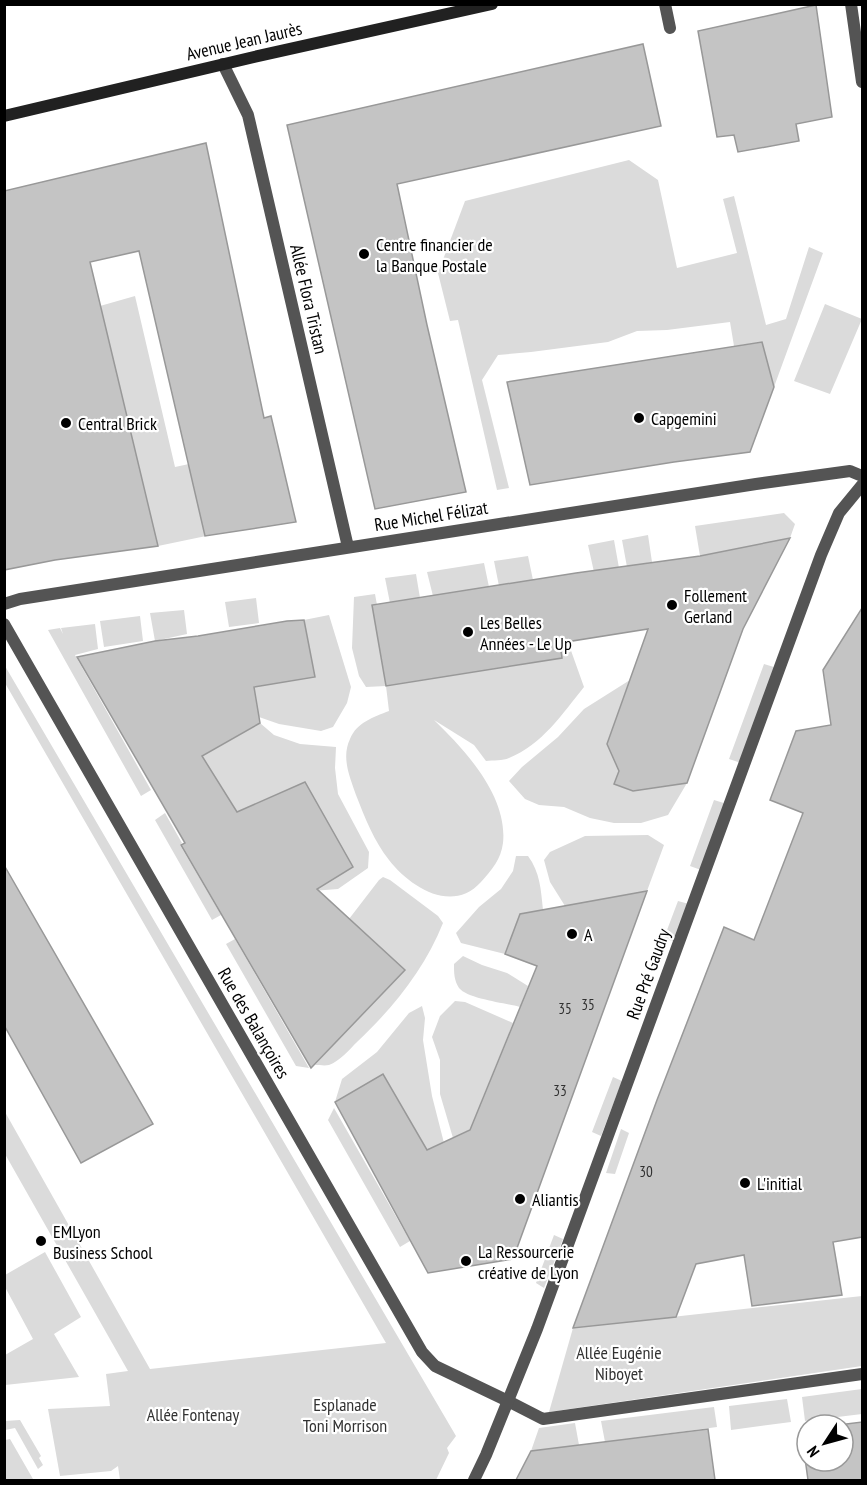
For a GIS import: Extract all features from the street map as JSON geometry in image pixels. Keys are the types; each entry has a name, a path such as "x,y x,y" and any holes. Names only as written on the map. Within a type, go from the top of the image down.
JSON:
{"main road":[{"name":"Avenue Jean Jaurès","path":"4,116 223,64 490,5"}],"street":[{"path":"665,4 670,28"},
{"path":"851,4 862,82"},
{"name":"Allée Flora Tristan","path":"223,64 248,115 348,547"},
{"name":"Rue Michel Félizat","path":"4,604 31,597 348,547 850,471 862,476"},
{"name":"Rue Pré Gaudry","path":"474,1480 542,1318 821,555 839,513 862,485"},
{"name":"Rue des Balançoires","path":"4,624 422,1352 435,1366 508,1401"},
{"path":"508,1401 543,1419 862,1374"}],"green space":[{"path":"629,160 658,180 677,268 737,253 723,199 734,196 766,325 786,319 809,247 823,253 774,387 762,342 734,346 730,322 667,330 637,331 608,342 498,355 482,380 509,488 497,490 458,320 450,321 438,273 465,201"},
{"path":"135,296 175,467 189,464 206,536 158,546 100,306"},
{"path":"825,304 862,319 830,394 794,381"},
{"path":"784,513 795,524 790,538 700,556 695,526"},
{"path":"648,535 652,562 627,567 622,540"},
{"path":"614,540 619,568 594,572 588,545"},
{"path":"528,556 533,580 499,586 494,561"},
{"path":"484,563 489,587 433,596 427,572"},
{"path":"416,574 420,598 390,603 385,578"},
{"path":"559,577 569,645 584,687 560,717 542,737 521,752 507,759 486,761 474,745 434,720 459,745 482,775 492,791 503,825 502,849 492,869 470,891 457,896 432,893 408,879 398,870 374,837 351,781 346,760 347,746 353,733 361,724 389,711 386,686 562,658 550,578"},
{"path":"375,594 377,605 373,606 386,686 366,687 359,676 352,648 354,597"},
{"path":"256,598 259,623 229,627 225,602"},
{"path":"184,610 187,634 155,641 150,613"},
{"path":"329,615 351,687 347,703 333,727 321,731 279,724 259,717 260,723 274,735 300,744 336,747 335,768 338,794 369,852 368,868 338,889 312,891 237,812 202,756 259,723 254,687 314,677 304,620"},
{"path":"140,616 143,641 104,647 100,621"},
{"path":"95,624 98,649 75,655 151,790 141,796 48,630 60,628 63,634 61,628"},
{"path":"764,664 777,668 741,763 729,759"},
{"name":"Esplanade Toni Morrison","path":"5,666 456,1436 447,1448 449,1453 436,1480 120,1480 118,1466 111,1471 60,1476 48,1409 110,1406 106,1374 128,1371 5,1154 5,1112 150,1369 386,1343 5,683"},
{"path":"630,680 607,743 619,771 615,784 633,791 637,783 648,789 687,783 668,815 641,823 614,823 590,818 564,807 539,805 525,799 509,781 558,737 584,709"},
{"path":"714,800 727,804 701,870 690,866"},
{"path":"165,813 182,843 180,845 221,915 212,920 155,820"},
{"path":"648,835 664,845 647,891 565,906 550,882 544,860 550,852 585,836"},
{"path":"516,856 528,856 535,868 543,910 520,914 505,954 461,943 456,933 479,907 501,889 513,871"},
{"path":"383,877 438,916 443,923 417,972 383,1016 337,1061 329,1065 315,1065 353,1024 349,919"},
{"path":"678,901 689,904 675,942 664,938"},
{"path":"235,939 309,1068 296,1066 226,944"},
{"path":"463,956 507,973 528,986 520,1007 479,998 459,988 455,979 454,964"},
{"path":"455,1001 465,1002 513,1023 481,1102 473,1129 453,1138 440,1094 440,1060 432,1037 440,1016"},
{"path":"422,1006 425,1018 423,1040 432,1096 444,1143 427,1150 335,1102 342,1079 377,1052 409,1013"},
{"path":"613,1077 622,1081 601,1136 592,1132"},
{"path":"334,1108 410,1241 400,1247 328,1120"},
{"path":"621,1129 629,1133 615,1174 606,1173"},
{"path":"554,1235 563,1239 544,1288 536,1283"},
{"path":"45,1252 81,1317 54,1334 79,1377 5,1385 5,1355 33,1339 5,1287 5,1275"},
{"name":"Allée Eugénie Niboyet","path":"862,1296 862,1366 549,1412 573,1328"},
{"path":"862,1389 862,1414 804,1413 802,1397"},
{"path":"787,1399 791,1422 731,1430 729,1406"},
{"path":"714,1407 717,1427 605,1442 601,1421"},
{"path":"20,1420 41,1456 39,1458 43,1465 38,1469 15,1428 5,1430 5,1421"},
{"path":"575,1423 579,1445 531,1451 539,1428"},
{"path":"10,1439 33,1479 5,1480 5,1440"}],"building":[{"path":"816,5 832,117 796,124 799,141 738,152 734,135 717,137 698,31"},
{"name":"Centre financier de la Banque Postale","path":"643,44 661,126 397,184 466,492 375,509 287,125"},
{"path":"206,143 264,418 271,416 296,522 205,536 139,251 90,262 158,546 55,560 4,570 4,191"},
{"name":"Capgemini","path":"762,342 774,387 750,452 530,485 507,382"},
{"path":"790,538 743,629 687,783 633,791 614,784 619,771 607,744 648,629 560,643 562,658 386,686 372,605 700,556"},
{"path":"862,608 862,1237 833,1242 842,1295 752,1306 744,1255 696,1264 676,1317 573,1328 724,927 754,940 803,813 770,800 796,731 831,725 823,670"},
{"path":"304,620 315,677 254,687 260,723 202,756 237,812 305,782 353,867 317,889 405,970 311,1068 181,845 185,843 77,657 155,641"},
{"path":"4,865 153,1124 81,1163 4,1025"},
{"path":"647,891 513,1259 428,1273 335,1102 383,1074 427,1150 470,1130 537,966 505,954 520,914"},
{"path":"862,1422 862,1480 808,1480 807,1473 855,1473 855,1423"},
{"path":"708,1429 715,1480 516,1480 531,1451"}],"place":[{"name":"Centre financier de la Banque Postale","path":"364,254"},
{"name":"Capgemini","path":"639,418"},
{"name":"Central Brick","path":"66,423"},
{"name":"Follement Gerland","path":"672,605"},
{"name":"Les Belles Années - Le Up","path":"468,632"},
{"name":"A","path":"572,934"},
{"name":"L'initial","path":"745,1183"},
{"name":"Aliantis","path":"520,1199"},
{"name":"EMLyon Business School","path":"41,1241"},
{"name":"La Ressourcerie créative de Lyon","path":"466,1261"}],"park label":[{"name":"Allée Fontenay","path":"193,1414"}]}
